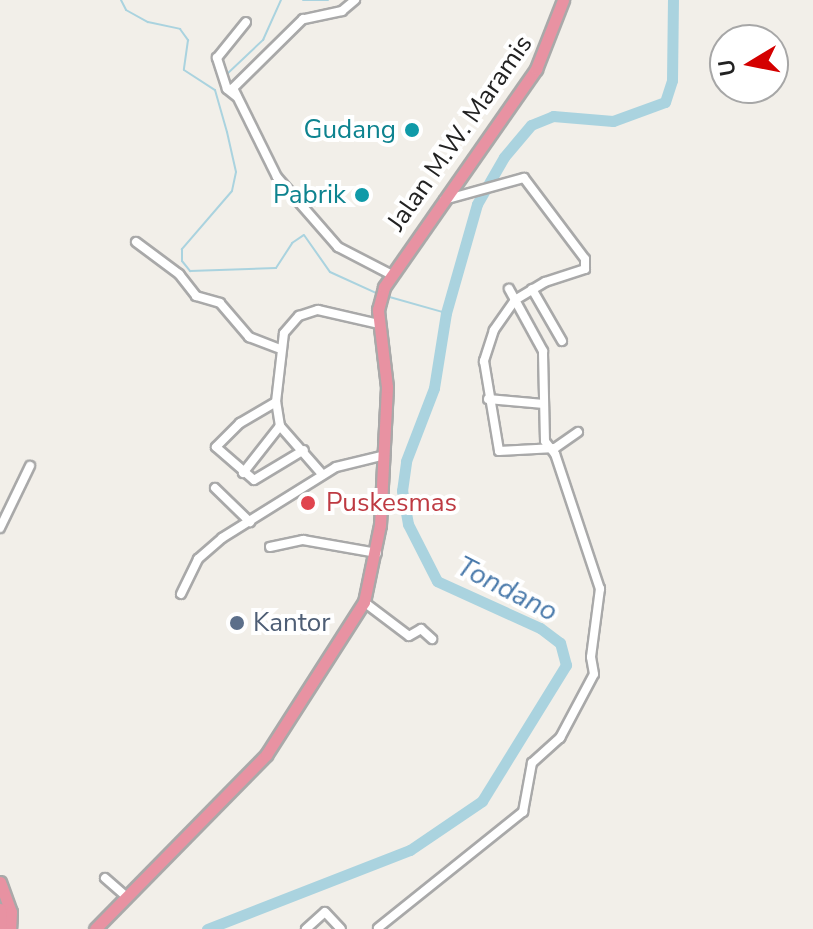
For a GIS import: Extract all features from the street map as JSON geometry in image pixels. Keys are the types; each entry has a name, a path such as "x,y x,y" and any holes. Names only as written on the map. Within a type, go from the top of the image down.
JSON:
{"highway":[{"name":"Jalan M.W. Maramis","path":"379,324 379,301 390,274 449,199 536,69 563,0"},
{"path":"95,929 266,755 364,602 377,553 387,387 379,324"},
{"path":"0,882 11,912 10,929"},
{"path":"0,909 1,929"}],"street":[{"path":"237,97 235,82 258,66 297,24 342,11 355,0"},
{"path":"246,22 217,58 224,81 237,97 277,177 338,247 390,274"},
{"path":"449,199 520,178 541,199 587,266 532,289 515,300 486,353 488,399 499,451 549,448 571,441 578,432"},
{"path":"136,242 179,274 196,296 224,306 249,337 278,348"},
{"path":"376,926 523,812 532,763 560,738 590,688 600,589 549,448 543,351 509,289"},
{"path":"532,289 562,341"},
{"path":"322,474 280,426 276,402 281,374 278,348 290,325 306,312 341,312 379,324"},
{"path":"488,399 544,404"},
{"path":"276,402 216,444 243,473 254,480 304,450"},
{"path":"243,473 280,426"},
{"path":"181,594 205,551 322,474 381,456"},
{"path":"0,528 30,466"},
{"path":"215,488 250,522"},
{"path":"270,547 303,540 377,553"},
{"path":"364,602 409,636 421,629 432,639"},
{"path":"105,878 128,898"},
{"path":"306,929 325,912 341,929"}],"waterway":[{"path":"121,0 126,10 148,22 180,29 188,40 184,70 215,90 227,132 236,172 232,191 182,249 182,261 190,271 276,268 292,243 304,235 330,272 376,293"},
{"path":"227,74 263,40 281,0"},
{"path":"303,0 328,0"},
{"name":"Tondano","path":"207,929 410,850 482,801 566,665 560,643 540,628 437,581 408,524 402,491 406,461 434,388 446,313 477,204 504,157 531,125 553,116 613,121 665,102 672,80 673,0"},
{"path":"386,296 446,313"}],"place":[{"name":"Gudang","path":"412,130"},
{"name":"Pabrik","path":"362,195"},
{"name":"Puskesmas","path":"308,503"},
{"name":"Kantor","path":"237,623"}]}
